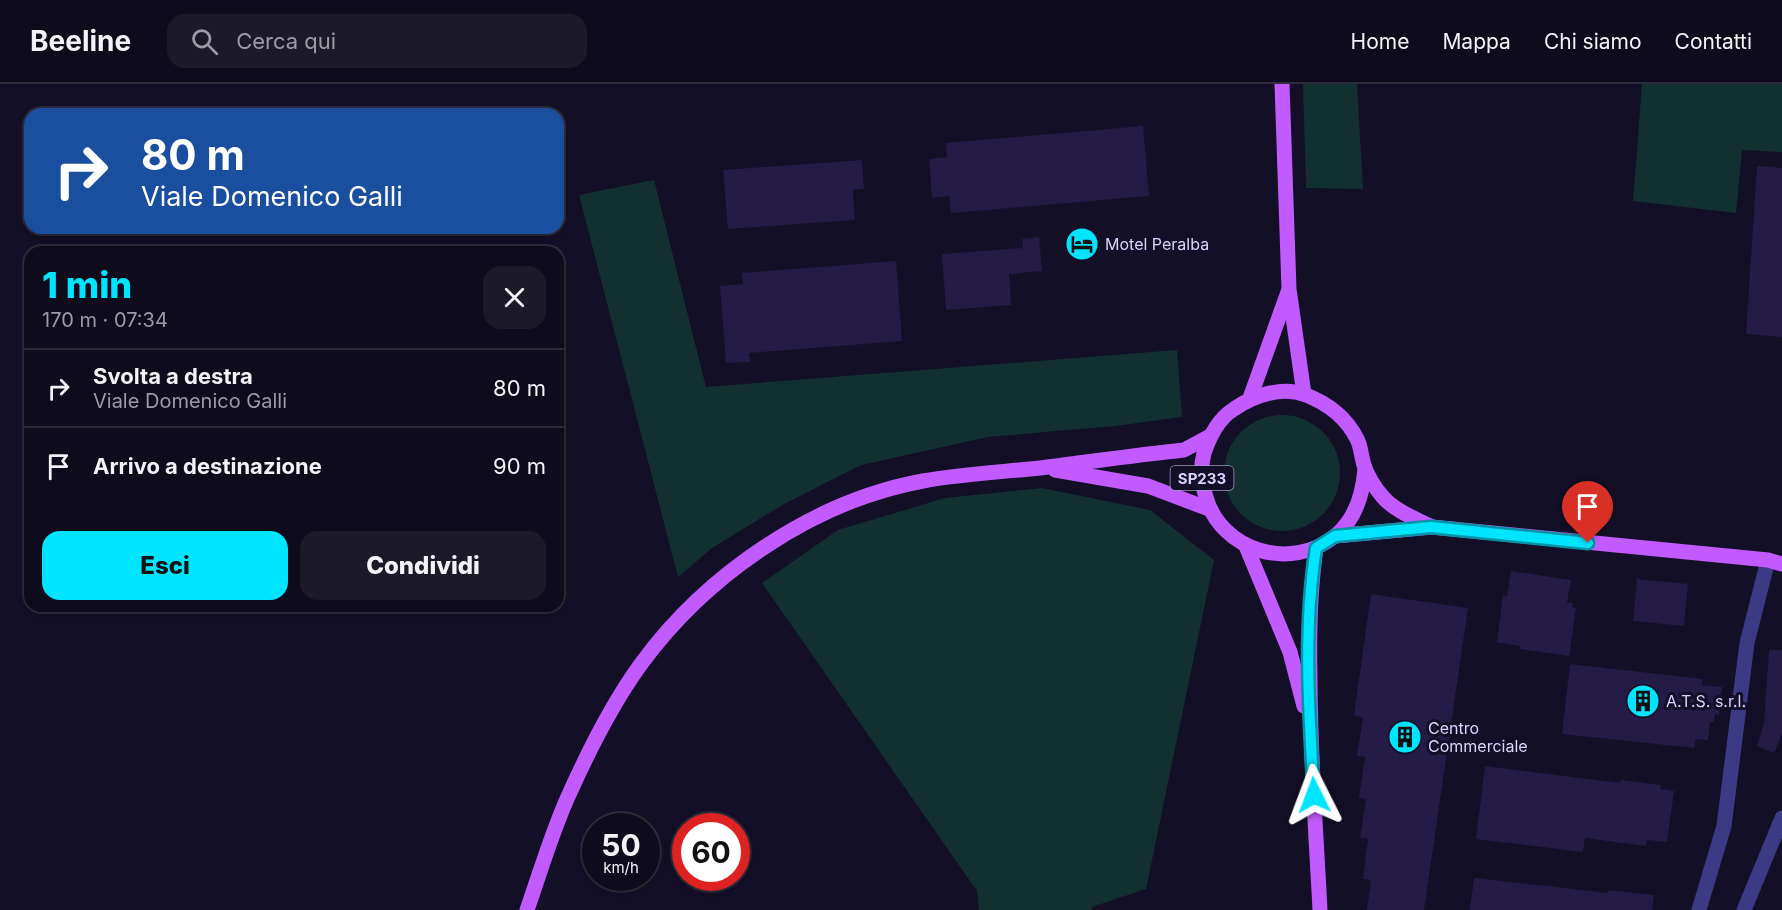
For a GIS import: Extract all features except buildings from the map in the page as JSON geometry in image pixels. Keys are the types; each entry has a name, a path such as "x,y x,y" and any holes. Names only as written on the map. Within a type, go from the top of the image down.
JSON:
{"main road":[{"path":"1282,84 1289,289 1304,394"},
{"path":"1250,398 1289,289"},
{"name":"SP233","path":"1277,392 1304,394 1330,407 1341,416 1357,440 1365,468 1364,486 1354,514 1335,536 1316,548 1301,553 1273,554 1246,546 1225,531 1209,509 1202,483 1202,462 1210,436 1226,414 1250,398 1277,392"},
{"path":"527,910 566,801 607,719 640,665 680,619 724,575 810,519 866,497 922,481 1184,450 1210,436"},
{"path":"1040,468 1148,486 1209,509"},
{"path":"1365,468 1383,497 1400,510 1431,527"},
{"path":"1335,536 1431,527 1777,561"},
{"name":"SP233","path":"1246,546 1290,652 1310,730"},
{"name":"SP233","path":"1316,548 1311,578 1309,632 1310,730 1320,910"}],"street":[{"path":"1699,910 1724,826 1747,643 1777,561"},
{"path":"1744,910 1782,818"}],"green space":[{"path":"1303,84 1357,84 1363,189 1306,188"},
{"path":"1642,84 1782,84 1782,152 1742,150 1736,213 1633,201"},
{"path":"654,180 706,387 1177,350 1182,417 1115,426 988,437 861,465 784,504 712,548 678,577 579,195"},
{"path":"1282,415 1304,420 1323,432 1335,451 1340,473 1335,495 1323,514 1304,526 1282,531 1260,526 1241,514 1229,495 1224,473 1229,451 1241,432 1260,420"},
{"path":"1042,488 1150,510 1214,560 1146,889 1092,907 1092,910 979,910 977,891 762,583 838,530 945,498"}],"place":[{"name":"Motel Peralba","path":"1082,244"},
{"name":"A.T.S. s.r.l.","path":"1643,701"},
{"name":"Centro Commerciale","path":"1405,737"}],"route":[{"path":"1314,795 1310,730 1309,632 1311,578 1316,548 1335,536 1431,527 1588,543"}]}
